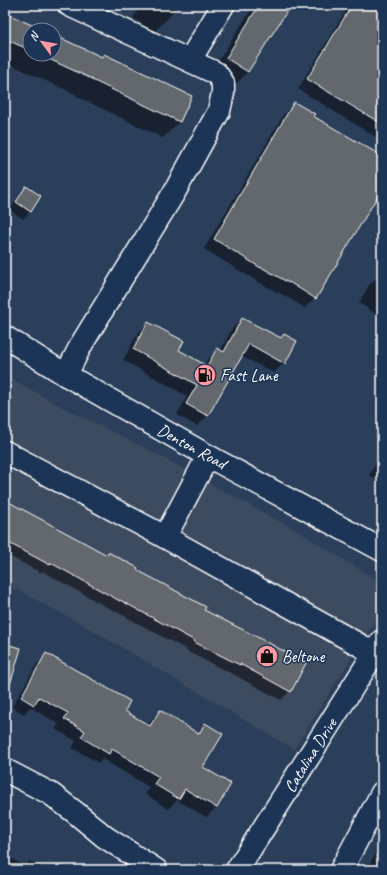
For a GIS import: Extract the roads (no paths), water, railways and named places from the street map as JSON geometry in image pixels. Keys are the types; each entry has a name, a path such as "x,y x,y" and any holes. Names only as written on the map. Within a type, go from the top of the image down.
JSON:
{"street":[{"path":"66,375 81,345 175,191 219,111 223,93 223,83 216,73 69,5"},
{"path":"190,60 223,5"},
{"name":"Denton Road","path":"5,337 66,375 208,456 382,550"},
{"path":"5,452 378,647"},
{"path":"165,536 208,456"},
{"name":"Catalina Drive","path":"237,870 378,647"},
{"path":"5,770 51,794 105,837 156,870"},
{"path":"341,870 382,793"}],"place":[{"name":"Fast Lane","path":"205,375"},
{"name":"Beltone","path":"267,656"}]}
